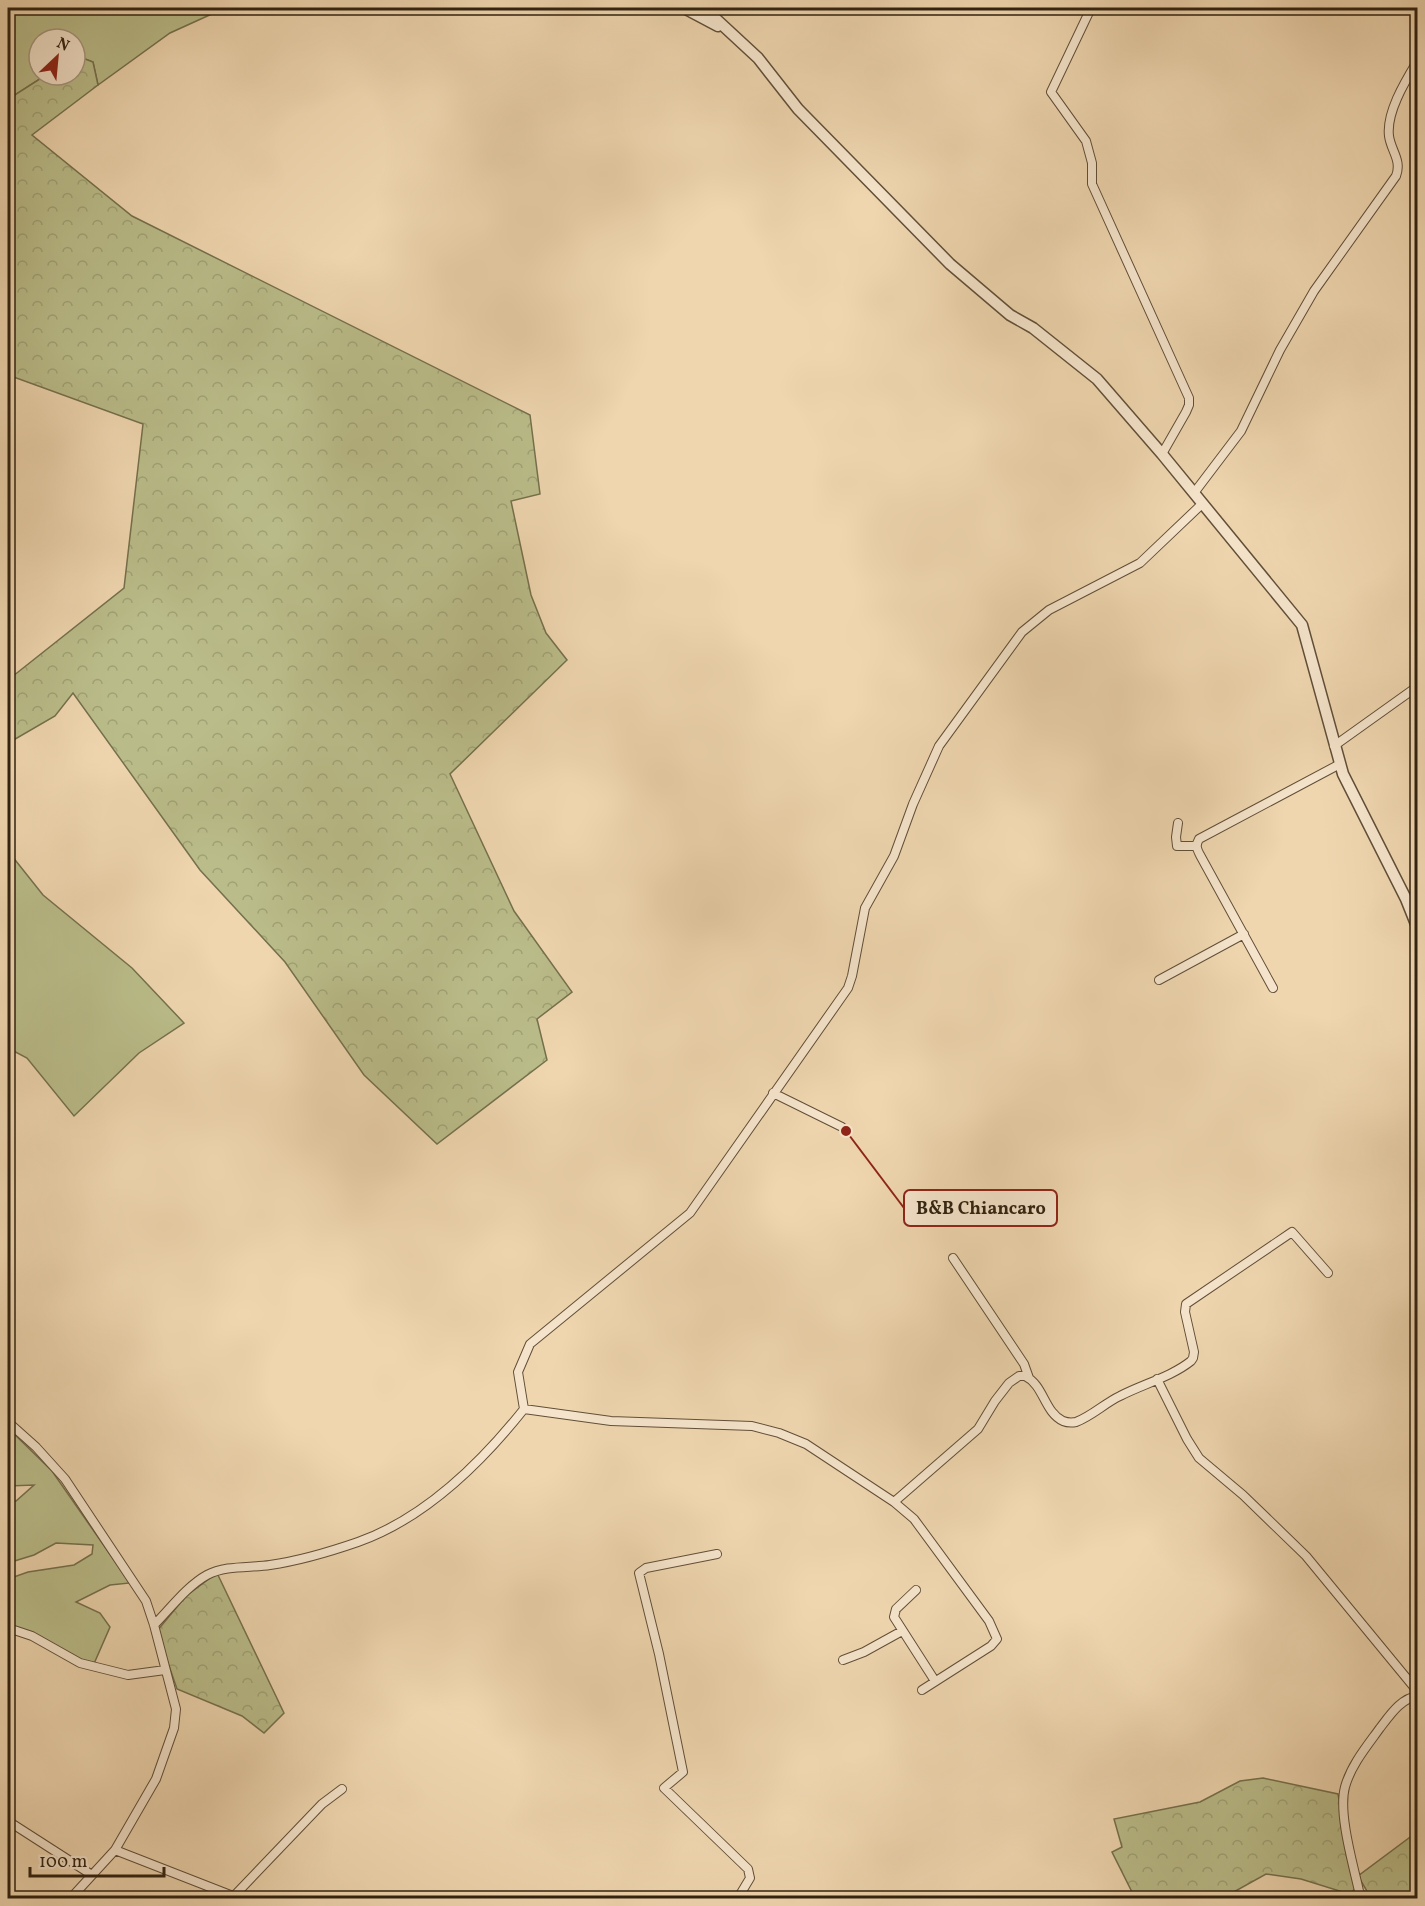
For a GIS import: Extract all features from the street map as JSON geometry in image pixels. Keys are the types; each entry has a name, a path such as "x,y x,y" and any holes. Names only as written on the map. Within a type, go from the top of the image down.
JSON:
{"street":[{"path":"684,8 733,36"},
{"path":"704,8 758,58 798,109 950,264 1010,315 1033,328 1084,367 1162,454 1302,625 1343,774 1406,899 1418,929"},
{"path":"1091,8 1051,92 1086,141 1092,163 1091,178 1094,188 1189,398 1186,412 1162,454"},
{"path":"1194,493 1241,431 1302,310 1396,176 1398,163 1389,135 1391,118 1401,89 1418,60"},
{"path":"154,1625 200,1580 210,1574 221,1570 272,1565 360,1541 417,1511 451,1487 497,1443 524,1409 518,1372 530,1344 690,1213 848,988 865,908 894,856 912,804 939,746 1022,632 1049,610 1140,563 1202,504"},
{"path":"1334,746 1418,686"},
{"path":"1274,987 1196,846 1198,839 1340,764"},
{"path":"1178,823 1177,846 1196,846"},
{"path":"1159,980 1244,934"},
{"path":"773,1094 842,1126"},
{"path":"953,1258 1024,1364 1029,1378 1038,1387 1054,1414 1063,1421 1071,1423 1081,1420 1119,1396 1185,1365 1193,1358 1194,1352 1185,1312 1186,1304 1292,1232 1328,1273"},
{"path":"894,1502 978,1429 995,1401 1014,1379 1025,1376 1029,1378"},
{"path":"1157,1379 1199,1458 1306,1556 1418,1694 1408,1698 1389,1715 1356,1762 1346,1786 1344,1812 1359,1891 1363,1899"},
{"path":"524,1409 611,1421 752,1426 779,1433 806,1444 894,1502 914,1519 989,1621 997,1639 992,1646 922,1690"},
{"path":"8,1422 36,1447 65,1479 146,1601 176,1709 174,1728 156,1779 114,1850 70,1899"},
{"path":"717,1554 646,1568 639,1573 659,1654 683,1772 664,1788 748,1869 750,1878 738,1899"},
{"path":"916,1590 896,1609 894,1617 935,1681"},
{"path":"8,1628 32,1636 80,1663 128,1675 165,1670"},
{"path":"843,1660 864,1652 902,1631"},
{"path":"114,1850 236,1898 322,1804 342,1789"},
{"path":"8,1821 92,1875"}],"green space":[{"path":"8,8 225,8 170,33 98,85 93,62 87,60 87,27 27,27 27,87 15,95 8,79"},
{"path":"87,60 93,62 98,85 32,135 132,216 530,415 540,494 511,501 531,595 546,633 567,660 450,774 514,911 572,992 537,1019 547,1060 437,1144 364,1075 285,962 200,870 73,693 55,716 10,742 8,766 8,680 124,588 143,424 8,375 8,79 15,95 27,87 87,87"},
{"path":"8,851 43,895 132,968 184,1023 139,1053 74,1116 27,1058 8,1048"},
{"path":"8,1428 52,1471 130,1583 110,1585 76,1602 100,1613 110,1627 93,1666 8,1628 8,1579 28,1572 74,1565 92,1554 93,1545 56,1543 34,1555 8,1563 8,1503 16,1501 34,1485 8,1486"},
{"path":"217,1573 284,1713 264,1733 242,1716 177,1689 157,1631 186,1596"},
{"path":"1263,1778 1338,1794 1355,1889 1349,1894 1301,1879 1266,1874 1223,1898 1135,1898 1112,1852 1122,1847 1114,1819 1200,1802 1240,1781"},
{"path":"1417,1832 1417,1898 1371,1898 1358,1876"}],"place":[{"name":"B&B Chiancaro","path":"846,1131"}]}
